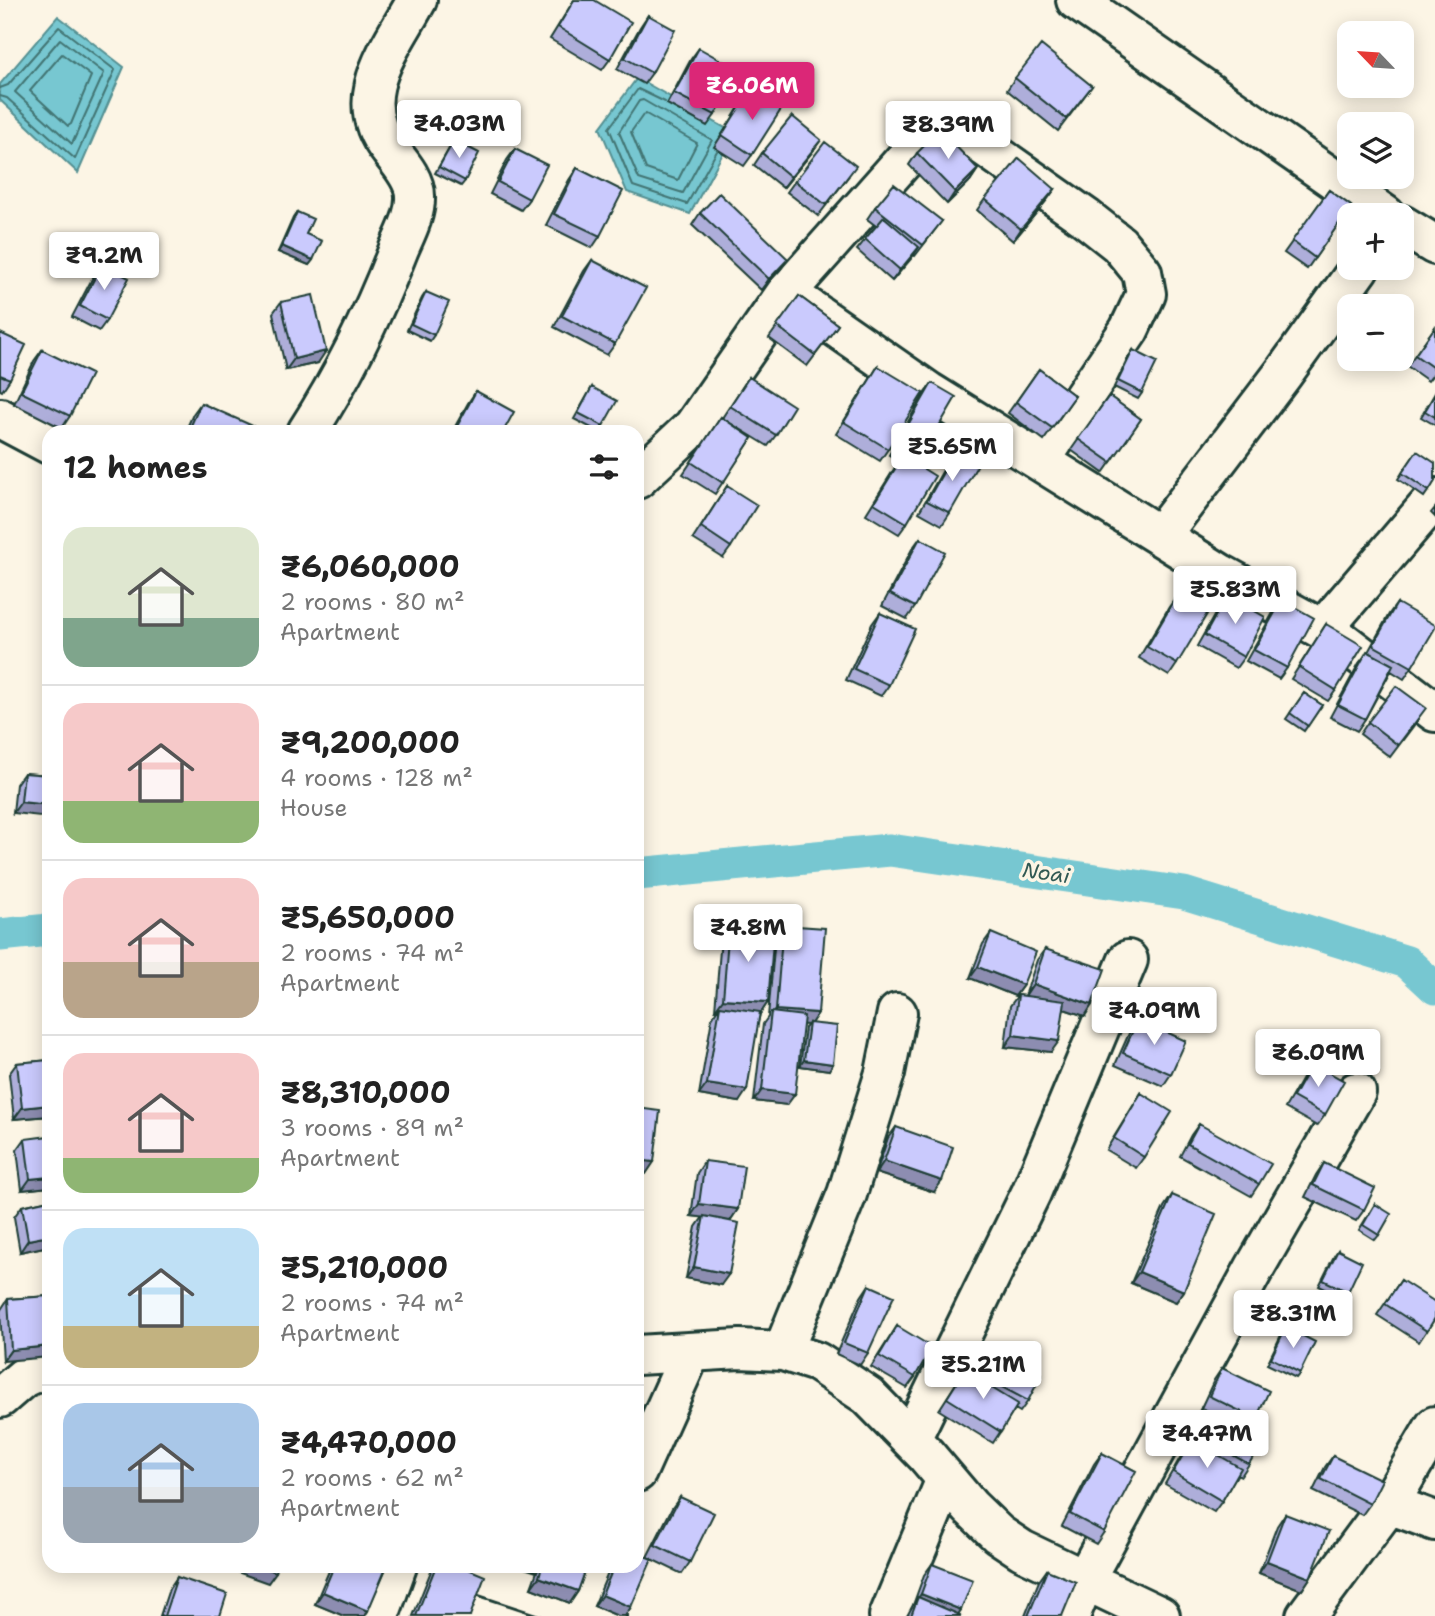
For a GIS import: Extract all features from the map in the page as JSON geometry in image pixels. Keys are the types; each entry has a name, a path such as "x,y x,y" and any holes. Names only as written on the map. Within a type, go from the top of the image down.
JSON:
{"street":[{"path":"312,425 335,389 378,302 415,209 416,191 406,170 384,143 374,122 371,99 376,75 417,0"},
{"path":"1101,6 1369,203"},
{"path":"644,472 693,427 786,293 938,122 951,123 1097,226 1119,244 1142,272 1146,294 1129,330 1040,461"},
{"path":"1414,232 1435,245"},
{"path":"1160,536 1350,280"},
{"path":"786,293 929,392 1221,574 1338,638 1435,712"},
{"path":"0,418 42,440"},
{"path":"1322,629 1435,498"},
{"path":"911,1439 1031,1193 1128,960"},
{"path":"783,1351 847,1194 885,1073 897,1013"},
{"path":"1070,1616 1085,1579 1254,1269 1356,1092"},
{"path":"644,1355 740,1349 783,1351 817,1363 868,1396 998,1534 1022,1550 1160,1616"},
{"path":"644,1456 691,1352"},
{"path":"0,1398 23,1378 42,1369"},
{"path":"1306,1616 1389,1504 1435,1426"},
{"path":"889,1616 946,1479"},
{"path":"1389,1504 1435,1521"},
{"path":"379,1616 394,1573"},
{"path":"477,1573 591,1611 594,1573"}],"water":[{"path":"58,16 124,67 78,173 0,100 0,84"},
{"path":"637,78 734,133 690,214 627,192 600,128"}],"building":[{"path":"574,0 594,0 631,22 610,59 558,27"},
{"path":"648,15 675,30 652,73 625,58"},
{"path":"1041,45 1092,86 1066,119 1015,78"},
{"path":"699,48 740,71 715,115 674,93"},
{"path":"751,89 782,108 752,155 722,135"},
{"path":"792,116 821,140 791,177 762,153"},
{"path":"940,130 978,169 955,192 917,153"},
{"path":"454,140 479,153 465,181 439,167"},
{"path":"825,142 856,166 826,205 795,181"},
{"path":"515,149 547,165 529,199 498,182"},
{"path":"1019,158 1055,189 1021,229 985,199"},
{"path":"577,168 623,191 600,236 554,214"},
{"path":"894,184 942,221 923,245 875,207"},
{"path":"1329,190 1347,203 1337,203 1337,226 1315,258 1292,241"},
{"path":"719,193 788,259 769,279 700,213"},
{"path":"297,212 313,219 306,234 322,241 313,260 282,246"},
{"path":"884,217 919,247 900,270 865,239"},
{"path":"592,260 646,288 615,344 562,316"},
{"path":"102,264 129,278 107,320 80,306"},
{"path":"426,292 449,302 434,335 411,324"},
{"path":"313,295 326,351 294,359 281,302"},
{"path":"799,296 838,325 815,355 777,326"},
{"path":"1435,327 1435,369 1415,355"},
{"path":"0,333 26,345 10,379 0,375"},
{"path":"42,350 91,374 70,416 21,392"},
{"path":"1133,350 1157,362 1142,393 1118,381"},
{"path":"878,366 923,393 888,449 844,422"},
{"path":"1039,369 1075,396 1052,428 1016,402"},
{"path":"749,377 794,406 776,435 730,406"},
{"path":"932,383 956,397 921,457 897,444"},
{"path":"592,387 617,401 604,425 578,413"},
{"path":"476,391 514,412 507,425 458,425"},
{"path":"1435,394 1435,417 1425,411"},
{"path":"1109,396 1141,419 1111,462 1078,439"},
{"path":"201,403 251,425 191,425"},
{"path":"721,417 752,438 723,483 691,462"},
{"path":"1417,451 1435,463 1435,481 1429,491 1402,473"},
{"path":"954,453 977,466 950,513 927,501"},
{"path":"903,456 935,476 907,523 874,503"},
{"path":"727,486 757,505 731,547 701,527"},
{"path":"920,538 945,552 915,607 890,594"},
{"path":"1227,595 1265,617 1244,657 1205,635"},
{"path":"1177,596 1207,614 1177,664 1147,647"},
{"path":"1282,600 1314,618 1287,668 1254,650"},
{"path":"1397,603 1435,625 1412,667 1373,645"},
{"path":"880,613 915,629 889,685 854,669"},
{"path":"1326,624 1363,646 1336,690 1299,667"},
{"path":"1367,651 1393,665 1365,719 1338,705"},
{"path":"1396,686 1426,708 1398,745 1368,722"},
{"path":"1304,693 1322,705 1308,726 1290,713"},
{"path":"24,773 42,774 42,804 21,802"},
{"path":"783,925 825,928 818,1013 776,1010"},
{"path":"729,926 774,930 768,1002 723,999"},
{"path":"991,933 1036,952 1023,985 978,967"},
{"path":"1045,949 1105,969 1092,1005 1033,984"},
{"path":"1018,995 1065,1001 1059,1041 1013,1035"},
{"path":"720,1006 760,1012 747,1090 707,1084"},
{"path":"771,1012 804,1016 795,1094 762,1090"},
{"path":"1138,1019 1186,1041 1171,1074 1123,1053"},
{"path":"809,1023 837,1026 833,1064 804,1060"},
{"path":"42,1061 42,1106 22,1108 17,1063"},
{"path":"1312,1063 1344,1081 1325,1115 1293,1097"},
{"path":"1141,1093 1172,1112 1144,1157 1114,1138"},
{"path":"644,1109 660,1111 654,1162 644,1161"},
{"path":"1199,1124 1271,1164 1259,1184 1188,1144"},
{"path":"896,1127 953,1147 942,1181 884,1161"},
{"path":"42,1137 42,1178 30,1179 25,1139"},
{"path":"705,1161 744,1166 738,1209 699,1204"},
{"path":"1324,1163 1375,1188 1364,1210 1313,1185"},
{"path":"1172,1195 1216,1214 1184,1291 1139,1272"},
{"path":"42,1202 42,1237 28,1240 22,1206"},
{"path":"1375,1204 1391,1214 1379,1235 1363,1225"},
{"path":"704,1216 739,1223 729,1274 694,1267"},
{"path":"1338,1250 1362,1262 1348,1292 1323,1280"},
{"path":"1401,1280 1435,1302 1435,1318 1427,1331 1385,1304"},
{"path":"869,1285 894,1296 868,1353 844,1343"},
{"path":"42,1297 42,1347 11,1350 8,1299"},
{"path":"897,1326 932,1347 915,1377 879,1356"},
{"path":"1286,1327 1315,1342 1300,1373 1271,1358"},
{"path":"1003,1354 1042,1374 1028,1401 989,1380"},
{"path":"1222,1368 1269,1391 1256,1419 1209,1396"},
{"path":"964,1371 1018,1404 1001,1432 947,1398"},
{"path":"1229,1414 1266,1435 1249,1464 1212,1444"},
{"path":"1192,1440 1241,1468 1222,1501 1173,1472"},
{"path":"1102,1453 1136,1471 1104,1532 1070,1514"},
{"path":"1333,1456 1382,1480 1370,1504 1321,1479"},
{"path":"680,1497 714,1513 690,1562 655,1545"},
{"path":"1285,1514 1329,1531 1310,1578 1267,1561"},
{"path":"644,1556 652,1559 631,1607 602,1595 611,1573 644,1573"},
{"path":"932,1564 973,1580 961,1610 921,1594"},
{"path":"1047,1570 1076,1582 1062,1616 1028,1616"},
{"path":"331,1573 384,1573 368,1611 323,1592"},
{"path":"433,1573 478,1573 485,1576 470,1616 416,1616"},
{"path":"540,1573 584,1573 578,1591 539,1577"},
{"path":"177,1577 227,1594 220,1616 164,1616"},
{"path":"918,1597 960,1615 960,1616 911,1616"}],"waterway":[{"name":"Noai","path":"644,873 890,850 1184,893 1407,962 1435,988"},
{"name":"Noai","path":"0,935 42,931"}]}
